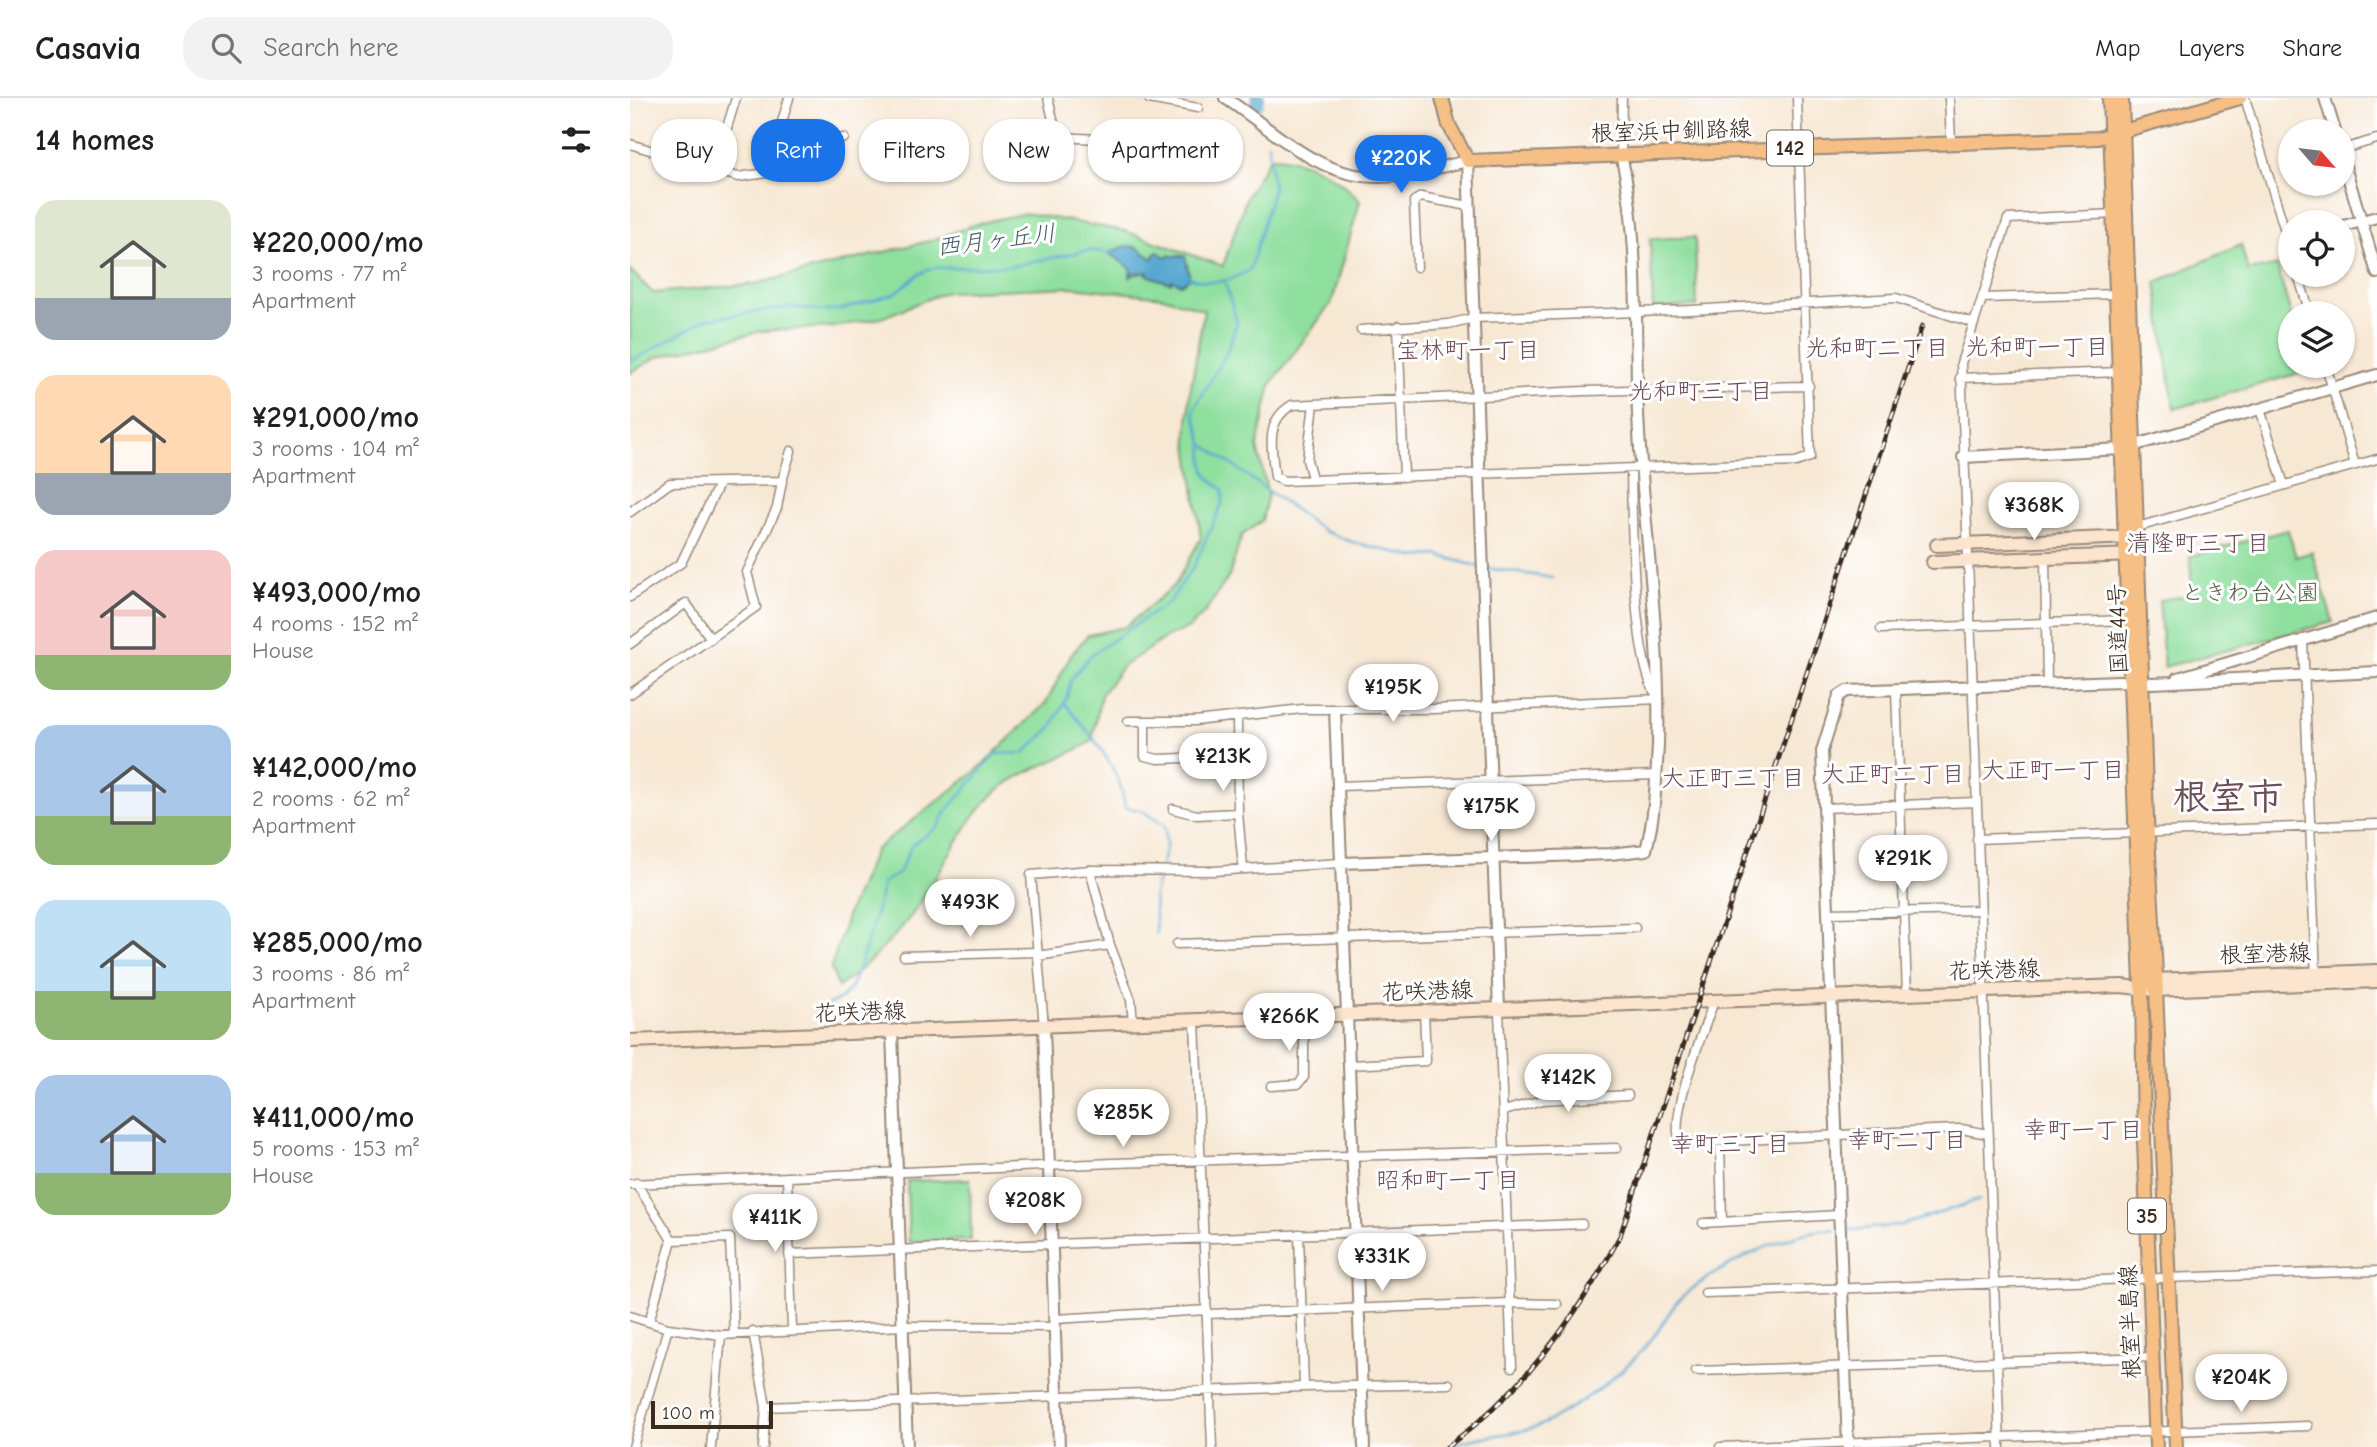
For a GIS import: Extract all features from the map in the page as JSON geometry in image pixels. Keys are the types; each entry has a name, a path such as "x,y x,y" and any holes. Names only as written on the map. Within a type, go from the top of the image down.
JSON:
{"highway":[{"name":"国道44号","path":"2110,98 2117,134"},
{"name":"国道44号","path":"2121,98 2117,134 2129,533 2151,985"},
{"name":"国道44号","path":"2119,214 2117,294 2120,372 2128,448"},
{"name":"国道44号","path":"2131,555 2129,620 2137,683"}],"main road":[{"path":"1442,98 1449,125 1468,161"},
{"path":"2117,134 2243,98"},
{"name":"根室浜中釧路線","path":"1468,161 2117,134"},
{"path":"1937,545 2129,533"},
{"path":"1933,562 2131,555"},
{"name":"根室港線","path":"2151,985 2316,978 2377,971"},
{"name":"根室港線","path":"2316,978 2377,981"},
{"name":"花咲港線","path":"630,1041 2151,985"},
{"name":"根室半島線","path":"2151,985 2169,1278 2176,1447"},
{"name":"根室半島線","path":"2151,985 2150,1278 2156,1447"}],"street":[{"path":"730,119 736,98"},
{"path":"783,119 789,98"},
{"path":"1048,98 1057,136 1088,138"},
{"path":"1144,98 1198,108"},
{"path":"1225,98 1297,149 1343,173 1397,176 1468,161 1512,1367"},
{"path":"1059,1447 1044,1027 1031,875 1090,870 1244,868 1494,859 1646,850 1657,775 1659,699 1638,390 1634,223 1622,154 1622,98"},
{"path":"1797,98 1809,386 1810,457 1796,462 1630,470 1312,478 1284,481 1275,477 1271,440 1274,421 1292,405 1402,398 1809,386"},
{"path":"1950,98 1951,142"},
{"path":"2243,98 2279,210"},
{"path":"2325,98 2331,119"},
{"path":"2356,145 2377,139"},
{"path":"630,144 651,150"},
{"path":"2354,196 2377,273"},
{"path":"1418,267 1414,201 1421,197 1469,206"},
{"path":"2000,1447 1961,363 2008,219 2119,214"},
{"path":"2355,223 2377,216"},
{"path":"1982,298 2117,294"},
{"path":"1361,330 1448,324 1474,318 1804,305 1896,298 1974,323"},
{"path":"1398,326 1404,477"},
{"path":"1960,378 2120,372"},
{"path":"1963,457 2128,448 2377,375"},
{"path":"2329,378 2355,465"},
{"path":"1312,478 1307,460 1314,404"},
{"path":"2260,409 2284,485"},
{"path":"630,694 756,607 747,572 777,508 791,451"},
{"path":"2129,533 2377,459"},
{"path":"1630,470 1633,559 1640,630 1646,665 1653,690 1659,699"},
{"path":"630,512 670,484 782,481"},
{"path":"630,597 681,563 720,482"},
{"path":"2045,558 2048,684"},
{"path":"630,644 686,603 711,639"},
{"path":"2161,682 2377,618"},
{"path":"1881,629 2129,620"},
{"path":"2303,639 2316,978"},
{"path":"1848,1444 1824,808 1824,740 1839,696 1847,691 2137,683 2377,672"},
{"path":"1896,690 1907,994"},
{"path":"1128,721 1195,721 1302,709 1486,706 1659,699"},
{"path":"1335,710 1364,1447"},
{"path":"1237,716 1238,813 1244,868"},
{"path":"1145,721 1145,756 1158,759 1237,756"},
{"path":"1339,786 1657,775"},
{"path":"1824,808 1976,802"},
{"path":"1173,809 1197,815 1238,813"},
{"path":"1978,839 2377,824"},
{"path":"1090,870 1110,945 1131,1000 1133,1023"},
{"path":"1828,913 1980,910"},
{"path":"1177,944 1635,928"},
{"path":"904,956 1037,954 1110,945"},
{"path":"1714,1002 1689,1071 1677,1128 1681,1139 1689,1143 1961,1129 1988,1134"},
{"path":"1350,1065 1426,1062 1424,1012"},
{"path":"1271,1086 1298,1084 1304,1077 1304,1017"},
{"path":"1195,1021 1212,1447"},
{"path":"892,1032 907,1447"},
{"path":"1504,1111 1542,1100 1628,1095"},
{"path":"1720,1140 1722,1222"},
{"path":"633,1184 1199,1160 1617,1149"},
{"path":"787,1177 792,1329"},
{"path":"633,1184 671,1240 649,1322"},
{"path":"1703,1223 1839,1215"},
{"path":"789,1255 1582,1224"},
{"path":"1299,1234 1304,1387"},
{"path":"671,1240 730,1238 734,1332"},
{"path":"1705,1293 2377,1270"},
{"path":"630,1316 668,1328 721,1335 792,1329 1055,1323 1207,1312 1557,1304"},
{"path":"633,1447 668,1328"},
{"path":"753,1331 766,1407 763,1447"},
{"path":"711,1447 721,1335"},
{"path":"1696,1371 2153,1357"},
{"path":"766,1407 1449,1384"},
{"path":"1720,1447 2308,1426"}],"green space":[{"path":"1270,157 1308,164 1331,176 1360,201 1332,302 1271,384 1257,447 1268,494 1262,521 1242,535 1229,576 1205,612 1189,628 1165,638 1123,666 1101,695 1092,741 1021,775 987,800 969,823 922,900 901,928 877,954 838,987 831,968 848,913 875,850 976,771 1046,703 1071,655 1088,635 1125,627 1175,585 1201,538 1187,437 1190,392 1204,310 1163,297 1073,287 945,292 881,318 833,327 762,331 657,357 630,373 630,270 653,293 755,284 933,240 976,224 1025,213 1125,231 1223,266 1247,196","holes":["1136,247 1153,259 1170,255 1188,268 1187,272 1169,283 1154,278 1148,272 1130,276 1131,268 1110,253"]},
{"path":"1695,237 1697,306 1653,308 1650,239"},
{"path":"2241,245 2248,271 2277,266 2278,287 2283,287 2287,301 2278,301 2278,378 2282,378 2174,409 2156,282"},
{"name":"ときわ台公園","path":"2288,530 2296,557 2312,552 2333,622 2164,667 2159,600 2192,595 2190,556"},
{"path":"970,1179 971,1240 909,1242 907,1181"}],"water":[{"path":"1125,246 1136,247 1153,259 1157,251 1163,256 1185,256 1190,278 1181,284 1172,280 1170,283 1147,275 1148,272 1133,273 1130,278 1131,268 1108,253"}],"waterway":[{"name":"西月ヶ丘川","path":"1257,103 1258,98"},
{"name":"西月ヶ丘川","path":"1188,277 1220,281 1250,270 1273,189 1268,143"},
{"name":"西月ヶ丘川","path":"630,362 706,319 790,307 825,311 843,309 894,294 919,274 933,268 1012,266 1090,250 1112,253"},
{"path":"824,1015 829,1004 843,996 852,984 868,940 883,882 898,874 912,845 938,827 947,811 995,754 1024,753 1051,728 1067,697 1071,679 1091,655 1169,602 1194,566 1223,501 1223,489 1210,479 1205,470 1202,441 1193,411 1227,352 1237,322 1225,283"},
{"path":"1203,444 1324,531 1352,542 1414,557 1437,555 1480,567"},
{"path":"1487,568 1553,578"},
{"path":"1064,703 1111,765 1125,807 1142,811 1165,826 1166,847 1154,894 1156,934"},
{"path":"1842,1231 1902,1225 1979,1200"},
{"path":"1448,1447 1473,1439 1526,1430 1551,1420 1620,1372 1644,1349 1678,1301 1691,1289 1752,1253 1776,1243 1798,1235 1835,1230"}],"railway":[{"path":"1447,1447 1500,1402 1546,1352 1585,1296 1620,1236 1922,326"}],"district":[{"name":"光和町一丁目","path":"2037,347"},
{"name":"光和町二丁目","path":"1877,348"},
{"name":"宝林町一丁目","path":"1468,350"},
{"name":"光和町三丁目","path":"1701,391"},
{"name":"清隆町三丁目","path":"2198,543"},
{"name":"大正町一丁目","path":"2053,770"},
{"name":"大正町二丁目","path":"1893,774"},
{"name":"大正町三丁目","path":"1733,778"},
{"name":"根室市","path":"2228,797"},
{"name":"幸町一丁目","path":"2083,1130"},
{"name":"幸町二丁目","path":"1907,1140"},
{"name":"幸町三丁目","path":"1730,1144"},
{"name":"昭和町一丁目","path":"1448,1180"}]}
